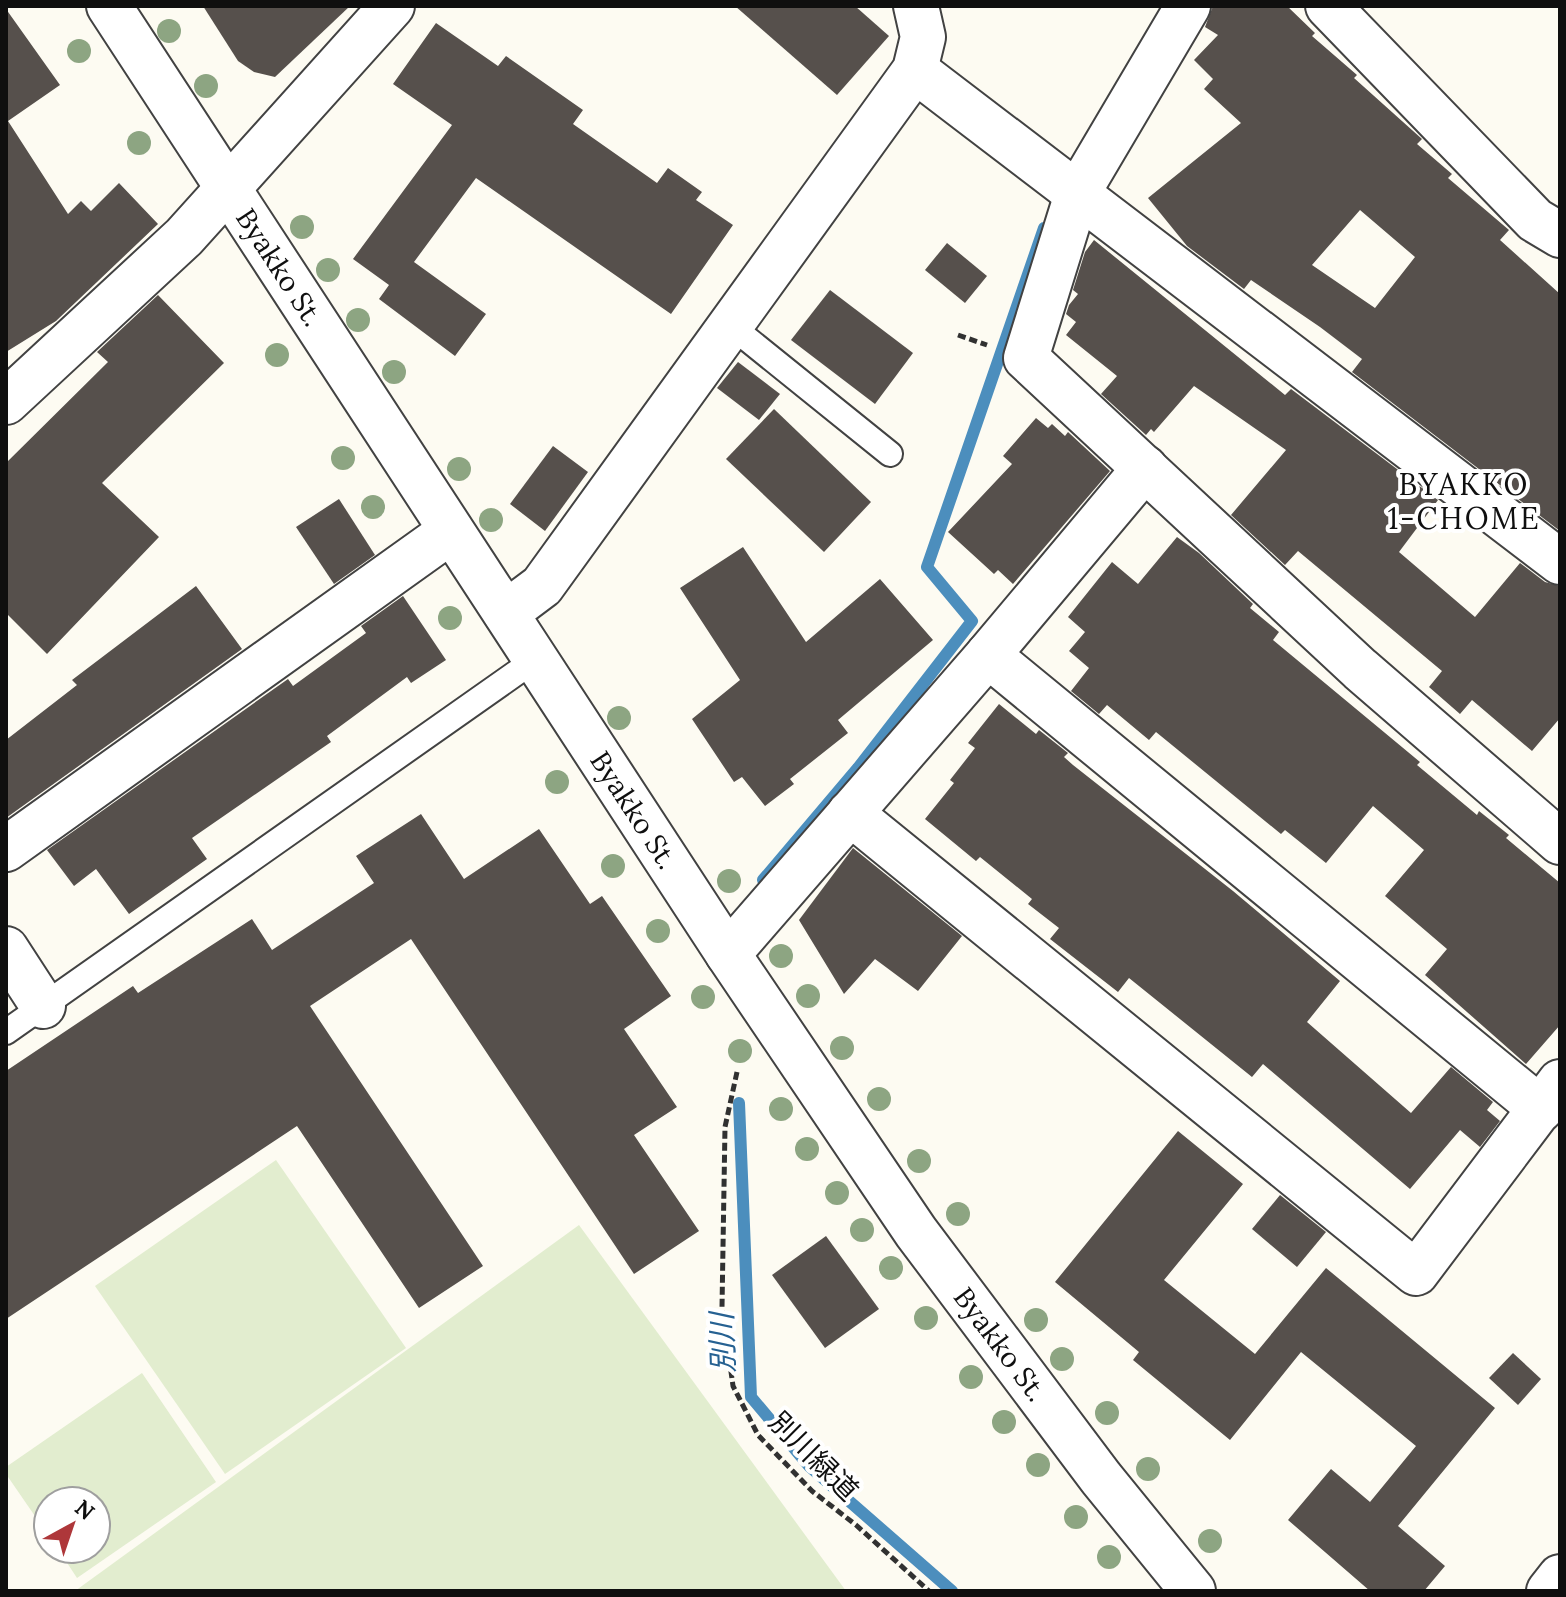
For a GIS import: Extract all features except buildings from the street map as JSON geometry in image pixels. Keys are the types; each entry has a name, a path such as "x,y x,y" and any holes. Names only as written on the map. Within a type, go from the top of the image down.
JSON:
{"street":[{"name":"Byakko St.","path":"109,6 728,954 916,1232 1101,1478 1193,1591"},
{"path":"6,402 184,237 392,6"},
{"path":"506,613 542,586 915,70 923,37 916,6"},
{"path":"1188,6 1062,183 1026,358 1360,669 1560,842"},
{"path":"1328,6 1535,220 1560,235"},
{"path":"915,70 1560,562"},
{"path":"728,954 988,655 1145,468"},
{"path":"6,849 451,531"},
{"path":"850,813 1416,1273 1550,1095 988,655"},
{"path":"6,949 43,1006"},
{"path":"1549,1591 1560,1577"}],"lane":[{"path":"730,325 890,454"},
{"path":"6,1032 536,659"}],"path":[{"path":"958,335 986,344"},
{"name":"別川緑道","path":"737,1072 725,1127 722,1307 733,1386 758,1435 812,1491 856,1525 929,1591"}],"green space":[{"path":"276,1160 406,1348 225,1474 95,1286"},
{"path":"579,1225 846,1591 75,1591"},
{"path":"142,1373 216,1482 112,1554 112,1485 32,1485 32,1512 6,1474 6,1467"},
{"path":"68,1565 96,1565 77,1578"}],"waterway":[{"path":"763,880 858,768 972,621 927,567 1044,228"},
{"name":"別川","path":"739,1103 751,1397 809,1466 952,1591"}],"district":[{"name":"BYAKKO 1-CHOME","path":"1464,501"}]}
